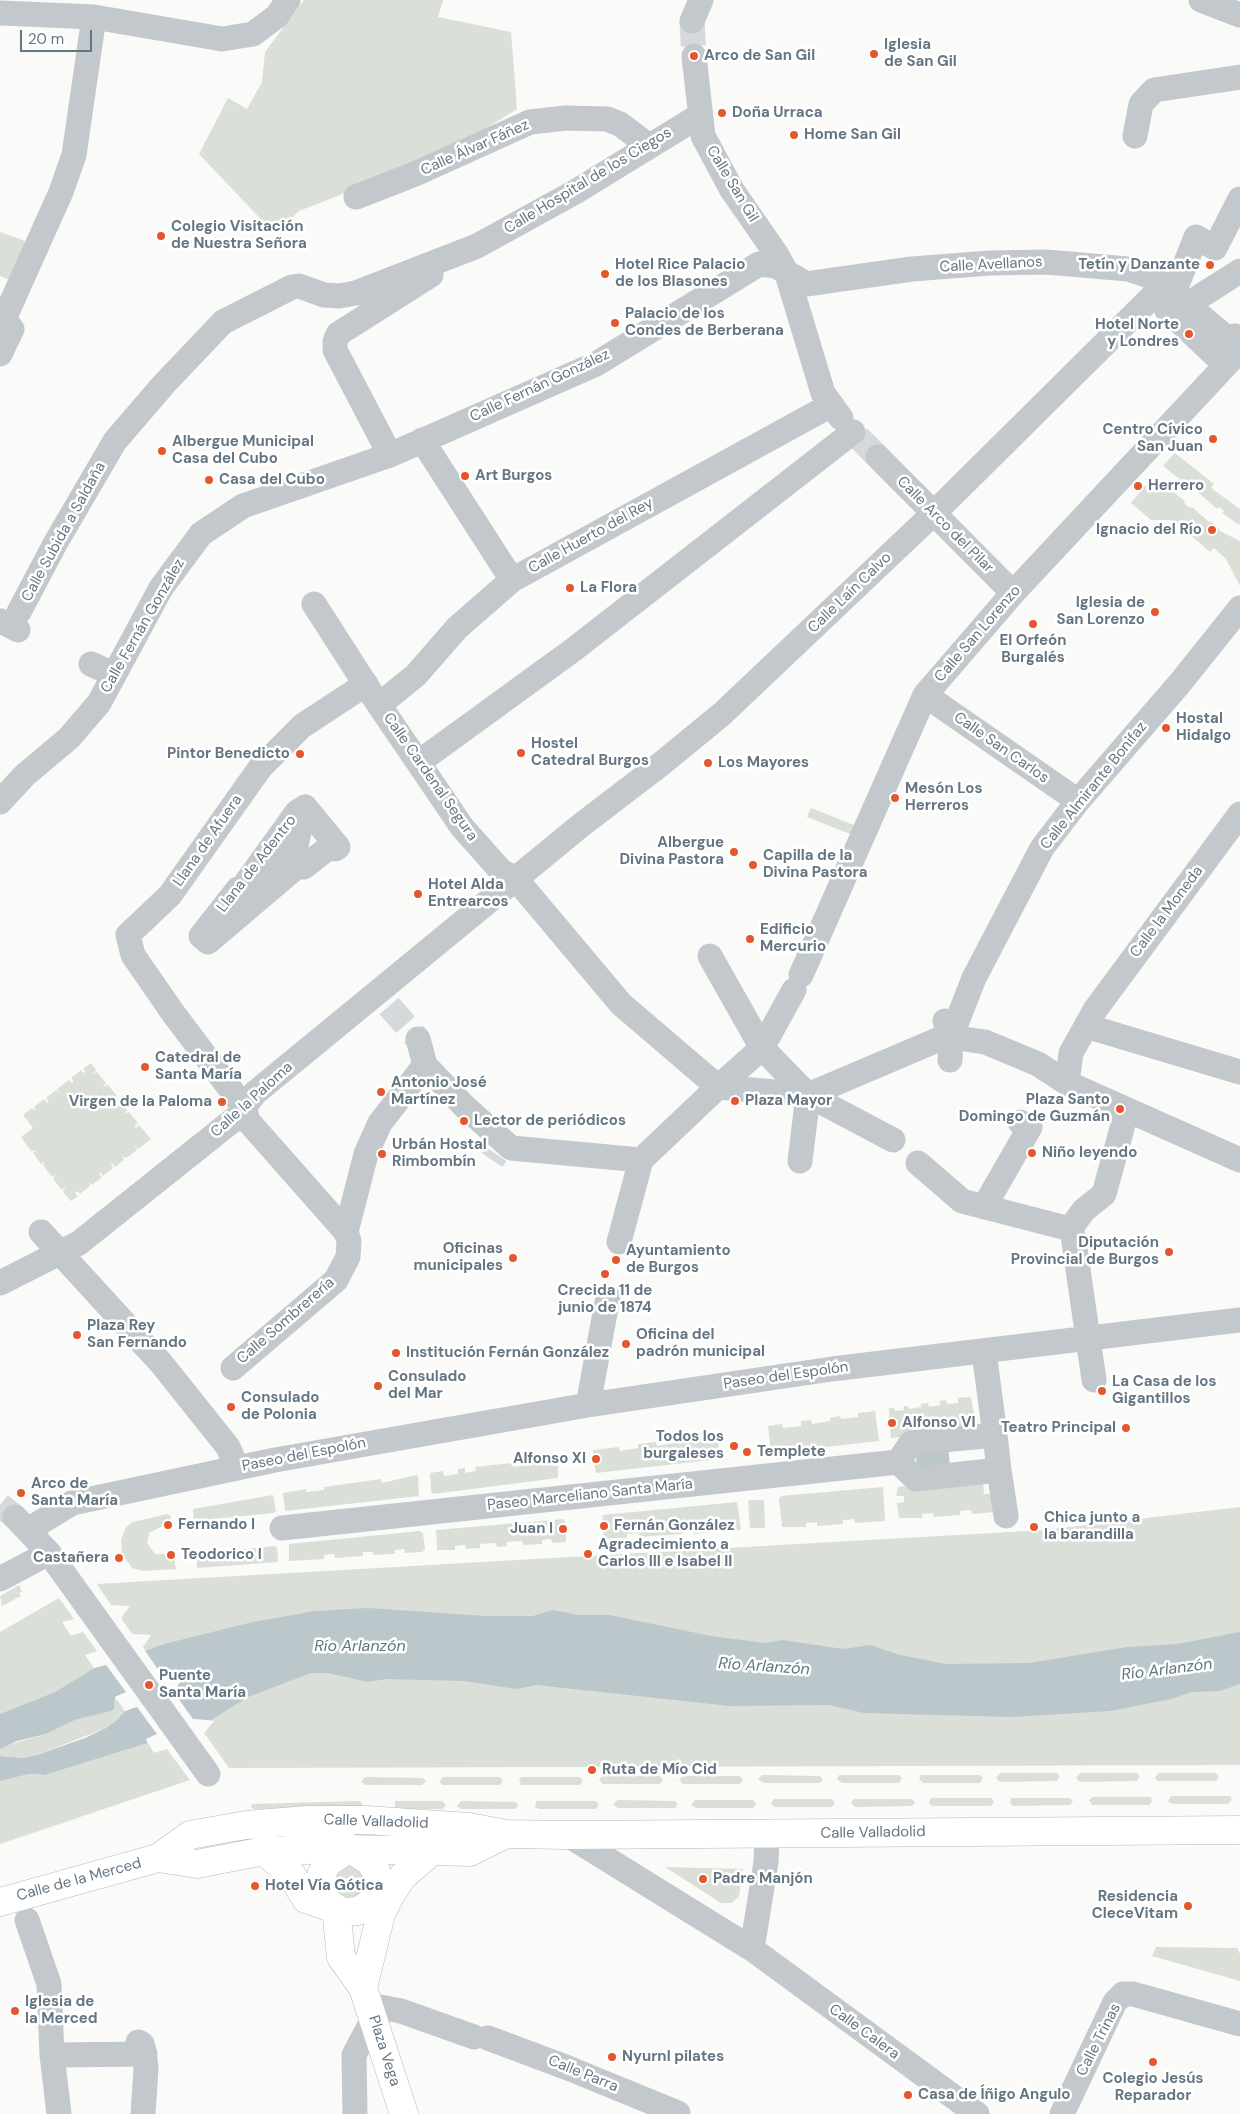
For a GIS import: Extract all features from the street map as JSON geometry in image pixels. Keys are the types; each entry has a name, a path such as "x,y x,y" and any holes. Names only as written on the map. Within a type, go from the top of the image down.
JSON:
{"main road":[{"name":"Calle Valladolid","path":"246,1825 339,1819 469,1827 506,1834 568,1835 1240,1830"},
{"path":"283,1822 336,1839 348,1849 366,1858 376,1871 378,1884 374,1899 369,2004"},
{"path":"394,1822 355,1835 351,1839 348,1849 330,1860 321,1874 320,1886 322,1894 329,1904 344,1912 358,1911 431,1852"},
{"name":"Calle de la Merced","path":"0,1902 158,1858 190,1835 246,1825"},
{"name":"Calle Valladolid","path":"264,1850 348,1849 470,1852 506,1834"},
{"name":"Calle de la Merced","path":"158,1858 197,1864 264,1850"},
{"name":"Plaza Vega","path":"264,1850 292,1874 369,2004 404,2114"},
{"path":"370,1956 381,1914 402,1877"},
{"path":"306,1899 336,1908"},
{"name":"Plaza Vega","path":"336,1908 341,1957"}],"street":[{"path":"0,13 94,17 222,39 253,34 277,16 288,0"},
{"path":"1201,0 1240,15"},
{"path":"0,354 12,329 4,319 60,192 74,155 94,17"},
{"name":"Calle San Gil","path":"694,56 703,136 732,190 777,254 787,274"},
{"path":"1135,136 1141,104 1154,90 1240,77"},
{"name":"Calle Hospital de los Ciegos","path":"390,455 335,350 338,334 477,246 575,192 700,116"},
{"name":"Calle Álvar Fáñez","path":"356,196 415,174 530,122 566,118 607,119 620,124 649,146"},
{"path":"1175,294 1196,237 1215,248 1240,199"},
{"name":"Calle Hospital de los Ciegos","path":"109,453 116,441 164,384 223,322 235,314 292,287 299,286 324,295 339,296 356,293 477,246"},
{"name":"Calle Avellanos","path":"787,274 806,284 912,269 990,262 1046,262 1128,269 1149,276 1238,340"},
{"name":"Calle Fernán González","path":"0,802 25,775 69,738 99,703 102,669 201,534 224,517 363,472 390,455 422,440 596,364 759,264 776,266 787,274"},
{"path":"1175,294 1240,271"},
{"path":"419,762 573,650 856,435 830,405 817,375 787,274"},
{"name":"Calle Laín Calvo","path":"516,879 722,714 933,514 1175,294"},
{"path":"1238,340 1240,317"},
{"name":"Calle San Lorenzo","path":"762,1048 798,983 925,695 1238,340"},
{"name":"Calle Huerto del Rey","path":"379,705 416,675 457,628 512,580 830,405"},
{"path":"422,440 512,580"},
{"name":"Calle Subida a Saldaña","path":"13,622 56,542 109,453"},
{"name":"Calle Arco del Pilar","path":"878,458 1013,593"},
{"name":"Calle Cardenal Segura","path":"314,604 379,705 462,827 501,870 516,879 623,1004 718,1086"},
{"name":"Calle Almirante Bonifaz","path":"947,1038 978,970 1042,848 1078,801 1180,682 1240,608"},
{"name":"Llana de Afuera","path":"244,1107 133,955 128,935 170,907 302,726 366,684"},
{"name":"Calle San Carlos","path":"925,695 1078,801"},
{"name":"Llana de Adentro","path":"277,879 301,863 304,867 332,845 335,849 338,847 305,807 297,812 240,890 238,889 201,936 208,942 277,879 298,841 300,827 295,818"},
{"name":"Calle la Moneda","path":"1090,1018 1240,814"},
{"name":"Calle la Paloma","path":"69,1249 237,1117 255,1094 516,879"},
{"path":"710,956 762,1048 808,1095 893,1140"},
{"path":"1067,1083 1071,1053 1090,1018 1240,1072"},
{"path":"718,1086 808,1095 947,1038 985,1042 1033,1072 1067,1083 1127,1110 1158,1134 1240,1160"},
{"path":"418,1039 420,1081 465,1107 505,1144 512,1148 641,1160"},
{"path":"619,1242 641,1160 718,1086 762,1048"},
{"name":"Calle Sombrerería","path":"233,1368 336,1280 348,1257 349,1241 346,1232 366,1154 380,1123 420,1081"},
{"path":"800,1161 808,1095"},
{"path":"244,1107 248,1120 346,1232"},
{"path":"1094,1380 1073,1235 1077,1219 1104,1194 1127,1110"},
{"path":"984,1208 1030,1126 1020,1122"},
{"path":"918,1164 962,1201 984,1208 1077,1219"},
{"path":"42,1232 69,1249 228,1447 237,1468"},
{"path":"0,1283 69,1249"},
{"path":"588,1405 608,1297"},
{"name":"Paseo del Espolón","path":"208,1774 49,1553 21,1524 72,1502 237,1468 588,1405 832,1369 1088,1340 1240,1320"},
{"path":"984,1352 1006,1516"},
{"path":"995,1435 911,1443 898,1462 916,1479 999,1470"},
{"name":"Paseo Marceliano Santa María","path":"282,1528 898,1462"},
{"path":"0,1579 49,1553"},
{"path":"752,1949 766,1862 767,1834"},
{"name":"Calle Calera","path":"568,1835 752,1949 977,2114"},
{"path":"27,1920 49,1984 52,2055 59,2114"},
{"name":"Calle Trinas","path":"1062,2114 1115,2002 1123,1994 1133,1994 1240,2024"},
{"path":"355,2114 354,2055 369,2004"},
{"name":"Calle Parra","path":"369,2004 401,2011 568,2068 678,2112"},
{"path":"52,2055 131,2049 146,2069 143,2114"}],"shaded area":[{"path":"304,0 443,0 438,17 511,32 517,109 485,129 348,192 299,211 275,234 199,154 228,98 247,109 262,82 265,52"},
{"path":"0,232 25,241 10,280 0,276"},
{"path":"1175,453 1214,484 1211,488 1240,509 1240,524 1222,513 1224,511 1219,507 1217,509 1183,479 1181,480 1163,466"},
{"path":"1153,477 1185,501 1184,503 1190,508 1192,507 1209,522 1217,526 1220,531 1240,541 1240,586 1226,559 1214,548 1210,552 1178,524 1170,520 1151,520 1131,503"},
{"path":"811,808 859,827 855,836 807,817"},
{"path":"91,1063 96,1070 93,1074 97,1072 106,1083 103,1086 108,1085 117,1096 114,1101 118,1098 127,1110 125,1114 129,1112 138,1123 134,1126 136,1128 139,1125 151,1139 138,1149 134,1146 137,1150 126,1158 122,1156 124,1160 115,1167 112,1163 113,1168 103,1176 101,1172 99,1174 102,1177 92,1185 89,1182 90,1186 80,1194 77,1191 75,1193 78,1196 71,1201 63,1192 66,1187 62,1190 53,1179 56,1174 52,1177 43,1165 45,1161 41,1164 33,1153 36,1150 31,1151 21,1137 33,1128 23,1115 32,1108 36,1111 34,1107 44,1099 47,1103 49,1101 46,1098 56,1090 60,1093 57,1089 69,1080 72,1083 74,1082 71,1078 81,1070 84,1073 86,1072 83,1069"},
{"path":"971,1397 976,1426 974,1429 891,1438 890,1427 896,1426 896,1418 889,1418 889,1408 894,1408 895,1411 904,1410 904,1406 908,1406 909,1409 921,1407 921,1404 928,1403 929,1407 940,1405 940,1401 946,1400 947,1404 958,1403 958,1398"},
{"path":"875,1411 879,1441 771,1453 768,1426 782,1424 783,1428 801,1426 801,1421 811,1420 812,1424 830,1421 830,1418 840,1416 841,1419 858,1417 858,1413"},
{"path":"717,1434 720,1459 596,1473 594,1461 601,1460 599,1454 593,1455 593,1450 619,1447 620,1451 638,1448 638,1444 656,1442 657,1446 675,1443 675,1439 694,1437 695,1441 712,1438 712,1435"},
{"path":"556,1457 557,1461 551,1461 551,1466 558,1466 558,1478 433,1494 431,1491 430,1473 443,1471 444,1476 458,1474 458,1469 465,1468 465,1473 476,1471 475,1467 512,1463 513,1467 528,1465 528,1461 536,1459 537,1463 549,1461 549,1458"},
{"path":"418,1476 419,1496 285,1511 283,1493 306,1489 306,1492 324,1490 324,1487 381,1479 382,1483"},
{"path":"979,1479 983,1482 984,1494 993,1494 995,1512 972,1514 971,1510 960,1511 960,1515 934,1517 933,1513 922,1514 922,1518 899,1518 897,1503 904,1502 904,1496 896,1496 898,1487"},
{"path":"883,1487 885,1521 855,1523 854,1519 843,1520 843,1524 817,1526 817,1522 806,1523 806,1527 782,1527 779,1499 781,1496"},
{"path":"273,1495 276,1511 274,1513 194,1521 193,1509"},
{"path":"750,1500 764,1500 765,1528 750,1528 748,1502"},
{"path":"737,1502 741,1530 732,1530 731,1526 720,1527 720,1531 694,1534 693,1529 682,1530 682,1534 639,1537 638,1533 627,1534 627,1538 604,1539 603,1530 610,1529 609,1522 602,1522 603,1515"},
{"path":"1240,1507 1240,1765 229,1768 204,1733 214,1721 193,1719 183,1679 163,1677 143,1647 151,1635 132,1634 121,1618 130,1606 111,1605 97,1584 1044,1530"},
{"path":"167,1514 170,1515 171,1522 149,1533 147,1543 155,1554 168,1554 168,1557 174,1557 176,1569 143,1571 132,1568 122,1554 121,1540 126,1527 133,1522"},
{"path":"564,1519 565,1526 558,1527 559,1533 566,1533 566,1542 552,1543 551,1539 542,1540 542,1544 523,1545 522,1541 507,1542 507,1546 497,1547 496,1543 480,1544 480,1548 466,1549 465,1545 455,1546 455,1550 437,1550 436,1530"},
{"path":"420,1531 423,1534 425,1549 422,1552 405,1553 404,1549 395,1550 395,1554 373,1555 373,1552 363,1552 363,1556 335,1558 334,1554 324,1555 324,1559 289,1561 289,1544"},
{"path":"274,1546 277,1548 278,1562 197,1568 197,1554"},
{"path":"19,1585 22,1592 19,1593 21,1596 2,1606 0,1596"},
{"path":"59,1598 74,1619 62,1622 71,1636 83,1632 97,1651 85,1655 94,1668 55,1692 0,1714 0,1632"},
{"path":"115,1697 125,1711 106,1728 37,1755 23,1758 0,1756 0,1749 4,1746 46,1734 75,1720 111,1711 114,1709"},
{"path":"148,1743 154,1753 167,1749 190,1780 0,1844 0,1781 29,1774 45,1775"},
{"path":"1000,1773 1057,1773 1060,1777 1057,1781 1000,1782 996,1778"},
{"path":"1080,1773 1137,1773 1140,1777 1137,1781 1080,1782 1076,1778"},
{"path":"1159,1773 1216,1773 1219,1777 1216,1781 1157,1781 1155,1777"},
{"path":"762,1775 820,1776 823,1779 820,1783 763,1783 758,1779"},
{"path":"839,1775 899,1775 902,1778 899,1783 842,1783 837,1779"},
{"path":"921,1775 980,1775 983,1778 980,1783 923,1783 919,1779"},
{"path":"602,1776 660,1776 663,1780 660,1784 603,1784 599,1780"},
{"path":"683,1776 740,1776 743,1780 740,1784 683,1784 679,1780"},
{"path":"365,1777 423,1778 426,1781 422,1785 366,1785 361,1782"},
{"path":"443,1777 500,1777 503,1781 500,1785 443,1785 439,1782"},
{"path":"521,1777 580,1777 583,1781 580,1785 521,1785 519,1781"},
{"path":"1171,1796 1230,1796 1232,1799 1228,1804 1173,1804 1168,1802"},
{"path":"1093,1797 1151,1797 1152,1801 1149,1805 1092,1805 1089,1800"},
{"path":"931,1798 991,1798 994,1802 991,1806 932,1806 929,1803"},
{"path":"1011,1798 1070,1798 1073,1801 1070,1805 1013,1806 1010,1803"},
{"path":"774,1799 832,1799 835,1803 832,1807 775,1807 771,1804"},
{"path":"854,1799 912,1799 915,1802 912,1806 855,1807 851,1803"},
{"path":"617,1800 675,1801 678,1804 675,1808 618,1808 613,1805"},
{"path":"695,1800 753,1800 756,1804 753,1808 696,1808 691,1805"},
{"path":"360,1801 362,1807 254,1809 251,1807 252,1804"},
{"path":"395,1801 442,1801 446,1805 443,1809 395,1809"},
{"path":"461,1801 516,1802 518,1806 515,1809 461,1809 457,1806"},
{"path":"536,1801 596,1801 599,1805 596,1809 539,1809 535,1807"},
{"path":"346,1864 359,1867 368,1884 358,1900 335,1897 331,1874"},
{"path":"665,1867 743,1869 739,1896 732,1903 721,1903"},
{"path":"1156,1947 1237,1948 1240,1954 1240,1981 1152,1956"}],"water":[{"path":"948,1447 950,1466 919,1470 916,1461 918,1450"},
{"name":"Río Arlanzón","path":"368,1608 486,1616 533,1616 553,1610 579,1615 609,1615 711,1636 765,1643 782,1640 843,1649 870,1645 900,1655 946,1664 1029,1663 1127,1647 1177,1644 1240,1632 1240,1684 1220,1691 1192,1692 1171,1699 1110,1711 1012,1717 864,1713 829,1705 730,1706 536,1685 517,1689 464,1681 386,1679 368,1682 328,1673 311,1673 248,1697 211,1720 193,1719 146,1739 148,1743 45,1775 29,1774 0,1781 0,1756 23,1758 85,1738 106,1728 125,1711 173,1691 183,1679 164,1677 115,1697 114,1709 111,1711 75,1720 46,1734 17,1741 0,1749 0,1714 55,1692 94,1668 168,1643 253,1622 315,1611"}],"pier":[{"path":"144,1649 163,1677 183,1678 173,1691 193,1719 213,1722 194,1722 149,1740 149,1745 146,1739 157,1734 137,1707 125,1711 123,1709 172,1689 178,1681 164,1680 117,1701 115,1697 126,1692 106,1665 94,1668 93,1666"}],"tunnel":[{"path":"692,21 694,56"},
{"path":"858,437 878,457"},
{"path":"389,1006 418,1039"},
{"path":"492,1160 496,1154"},
{"path":"0,1505 15,1517"}],"place":[{"name":"Iglesia de San Gil","path":"874,54"},
{"name":"Arco de San Gil","path":"694,56"},
{"name":"Doña Urraca","path":"722,113"},
{"name":"Home San Gil","path":"794,135"},
{"name":"Colegio Visitación de Nuestra Señora","path":"161,236"},
{"name":"Tetín y Danzante","path":"1210,265"},
{"name":"Hotel Rice Palacio de los Blasones","path":"605,274"},
{"name":"Palacio de los Condes de Berberana","path":"615,323"},
{"name":"Hotel Norte y Londres","path":"1189,334"},
{"name":"Centro Cívico San Juan","path":"1213,439"},
{"name":"Albergue Municipal Casa del Cubo","path":"162,451"},
{"name":"Art Burgos","path":"465,476"},
{"name":"Casa del Cubo","path":"209,480"},
{"name":"Herrero","path":"1138,486"},
{"name":"Ignacio del Río","path":"1212,530"},
{"name":"La Flora","path":"570,588"},
{"name":"Iglesia de San Lorenzo","path":"1155,612"},
{"name":"El Orfeón Burgalés","path":"1033,624"},
{"name":"Hostal Hidalgo","path":"1166,728"},
{"name":"Hostel Catedral Burgos","path":"521,753"},
{"name":"Pintor Benedicto","path":"300,754"},
{"name":"Los Mayores","path":"708,763"},
{"name":"Mesón Los Herreros","path":"895,798"},
{"name":"Albergue Divina Pastora","path":"734,852"},
{"name":"Capilla de la Divina Pastora","path":"753,865"},
{"name":"Hotel Alda Entrearcos","path":"418,894"},
{"name":"Edificio Mercurio","path":"750,939"},
{"name":"Catedral de Santa María","path":"145,1067"},
{"name":"Antonio José Martínez","path":"381,1092"},
{"name":"Plaza Mayor","path":"735,1101"},
{"name":"Virgen de la Paloma","path":"222,1102"},
{"name":"Plaza Santo Domingo de Guzmán","path":"1120,1109"},
{"name":"Lector de periódicos","path":"464,1121"},
{"name":"Niño leyendo","path":"1032,1153"},
{"name":"Urbán Hostal Rimbombín","path":"382,1154"},
{"name":"Diputación Provincial de Burgos","path":"1169,1252"},
{"name":"Oficinas municipales","path":"513,1258"},
{"name":"Ayuntamiento de Burgos","path":"616,1260"},
{"name":"Crecida 11 de junio de 1874","path":"605,1274"},
{"name":"Plaza Rey San Fernando","path":"77,1335"},
{"name":"Oficina del padrón municipal","path":"626,1344"},
{"name":"Institución Fernán González","path":"396,1353"},
{"name":"Consulado del Mar","path":"378,1386"},
{"name":"La Casa de los Gigantillos","path":"1102,1391"},
{"name":"Consulado de Polonia","path":"231,1407"},
{"name":"Alfonso VI","path":"892,1423"},
{"name":"Teatro Principal","path":"1126,1428"},
{"name":"Todos los burgaleses","path":"734,1446"},
{"name":"Templete","path":"747,1452"},
{"name":"Alfonso XI","path":"596,1459"},
{"name":"Arco de Santa María","path":"21,1493"},
{"name":"Fernando I","path":"168,1525"},
{"name":"Fernán González","path":"604,1526"},
{"name":"Chica junto a la barandilla","path":"1034,1527"},
{"name":"Juan I","path":"563,1529"},
{"name":"Agradecimiento a Carlos III e Isabel II","path":"588,1554"},
{"name":"Teodorico I","path":"171,1555"},
{"name":"Castañera","path":"119,1558"},
{"name":"Puente Santa María","path":"149,1685"},
{"name":"Ruta de Mío Cid","path":"592,1770"},
{"name":"Padre Manjón","path":"703,1879"},
{"name":"Hotel Vía Gótica","path":"255,1886"},
{"name":"Residencia CleceVitam","path":"1188,1906"},
{"name":"Iglesia de la Merced","path":"15,2011"},
{"name":"Nyurnl pilates","path":"612,2057"},
{"name":"Colegio Jesús Reparador","path":"1153,2062"},
{"name":"Casa de Íñigo Angulo","path":"908,2095"}]}
